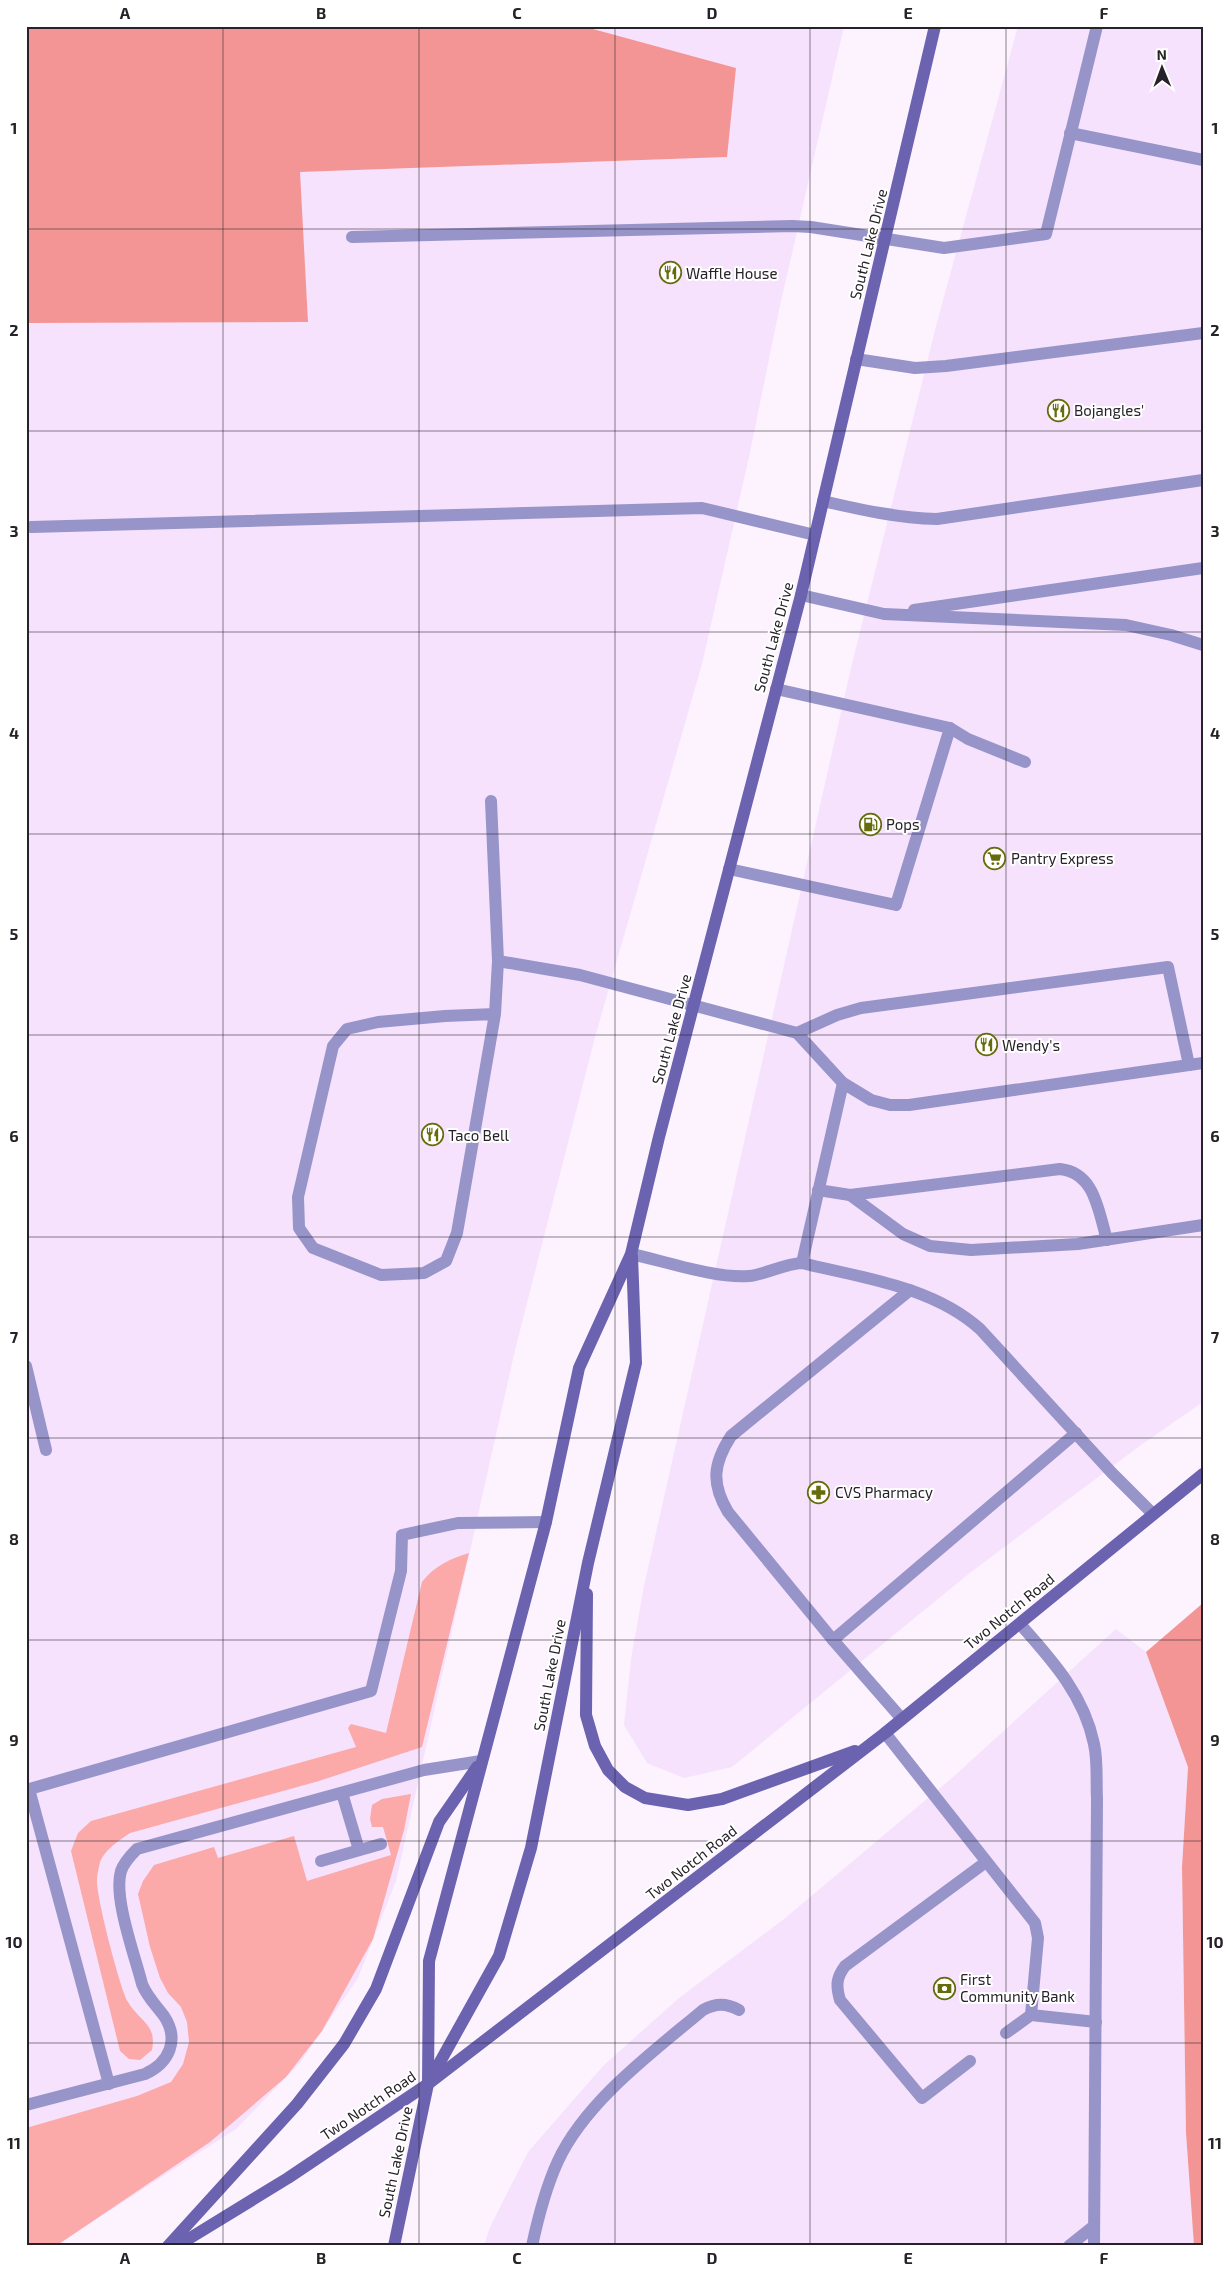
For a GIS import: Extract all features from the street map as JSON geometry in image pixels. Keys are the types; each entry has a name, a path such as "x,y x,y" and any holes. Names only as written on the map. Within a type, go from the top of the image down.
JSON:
{"main road":[{"name":"South Lake Drive","path":"394,2246 428,2084 428,1961 546,1522 579,1368 632,1254 659,1137 801,595 936,26"},
{"name":"South Lake Drive","path":"428,2084 499,1956 531,1848 588,1563 636,1363 632,1254"},
{"name":"Two Notch Road","path":"177,2246 288,2178 428,2084 885,1733 1203,1474"},
{"path":"588,1563 586,1715 595,1746 608,1770 625,1788 645,1798 688,1805 722,1799 867,1747"},
{"path":"168,2246 297,2104 344,2044 376,1989 439,1822 481,1761"}],"lane":[{"path":"352,237 792,226 886,238 944,248 1046,234 1096,26"},
{"path":"1070,133 1203,160"},
{"path":"856,359 915,368 930,367 975,363 1203,333"},
{"path":"823,501 880,514 908,518 937,519 1203,480"},
{"path":"31,527 702,508 815,535"},
{"path":"884,614 1203,568"},
{"path":"801,595 884,614 1126,625 1171,635 1203,645"},
{"path":"776,689 950,728 968,740 1025,762"},
{"path":"729,869 896,905 950,728"},
{"path":"491,801 498,962 494,1014 457,1233 446,1261 424,1273 381,1275 313,1248 299,1228 298,1197 333,1046 347,1029 378,1022 494,1014"},
{"path":"498,962 580,975 798,1033 843,1082 871,1100 890,1105 909,1105 1203,1063"},
{"path":"798,1033 823,1020 861,1008 1168,967 1188,1065"},
{"path":"802,1262 843,1082"},
{"path":"818,1190 850,1195 1060,1169 1072,1170 1081,1176 1093,1193 1107,1240"},
{"path":"850,1195 902,1234 930,1246 971,1250 1078,1244 1203,1225"},
{"path":"632,1254 732,1276 750,1276 784,1264 802,1262 930,1297 964,1314 980,1328 1153,1514"},
{"path":"902,1719 728,1512 719,1498 716,1480 721,1452 731,1436 910,1290"},
{"path":"26,1366 46,1450"},
{"path":"834,1640 1076,1433"},
{"path":"109,2084 28,1790 371,1691 401,1571 402,1535 458,1523 546,1522"},
{"path":"1020,1624 1056,1664 1078,1698 1085,1713 1094,1746 1097,1799 1094,2246"},
{"path":"885,1733 1035,1923 1038,1938 1031,2015"},
{"path":"26,2106 109,2084 158,2068 171,2050 170,2027 146,1994 142,1984 121,1903 119,1883 121,1869 137,1849 424,1770 481,1761"},
{"path":"342,1793 359,1850"},
{"path":"321,1861 381,1844"},
{"path":"970,2061 922,2098 840,2000 837,1981 845,1966 986,1862"},
{"path":"532,2246 558,2162 590,2114 646,2057 703,2010 723,2004 739,2010"},
{"path":"1006,2033 1031,2015 1096,2022"},
{"path":"1069,2246 1094,2226"}],"shaded area":[{"path":"26,26 582,26 736,68 727,157 300,172 308,322 26,323"},
{"path":"582,26 844,26 779,310 749,457 702,664 595,1037 515,1350 396,1881 358,1978 300,2063 236,2129 55,2246 26,2246 26,323 308,322 299,172 726,157 736,68"},
{"path":"1018,26 1203,26 1203,1402 1141,1445 971,1572 732,1767 684,1778 647,1763 624,1725 631,1659 644,1586 851,668 936,326"},
{"path":"469,1553 422,1747 319,1781 130,1833 113,1845 102,1857 97,1876 98,1889 114,1962 124,1994 133,2009 150,2029 153,2041 152,2050 140,2060 129,2059 120,2051 71,1851 78,1833 91,1821 356,1747 348,1728 351,1724 386,1733 422,1582 443,1564"},
{"path":"1203,1603 1203,2246 1194,2246 1186,2133 1182,1867 1188,1767 1146,1652"},
{"path":"1116,1629 1146,1652 1188,1767 1182,1867 1186,2133 1194,2246 484,2246 490,2227 528,2152 603,2066 679,1998 784,1919 953,1777"},
{"path":"411,1794 404,1830 373,1939 322,2031 286,2077 210,2142 56,2246 26,2246 26,2128 137,2096 171,2082 183,2064 189,2042 187,2022 181,2007 168,1993 160,1978 150,1947 138,1894 143,1881 154,1865 214,1847 218,1858 294,1836 307,1881 391,1855 383,1827 372,1827 370,1819 372,1805 382,1799"}],"place":[{"name":"Waffle House","path":"670,273"},
{"name":"Bojangles'","path":"1058,410"},
{"name":"Pops","path":"870,824"},
{"name":"Pantry Express","path":"995,858"},
{"name":"Wendy's","path":"986,1045"},
{"name":"Taco Bell","path":"432,1135"},
{"name":"CVS Pharmacy","path":"819,1492"},
{"name":"First Community Bank","path":"944,1988"}]}
